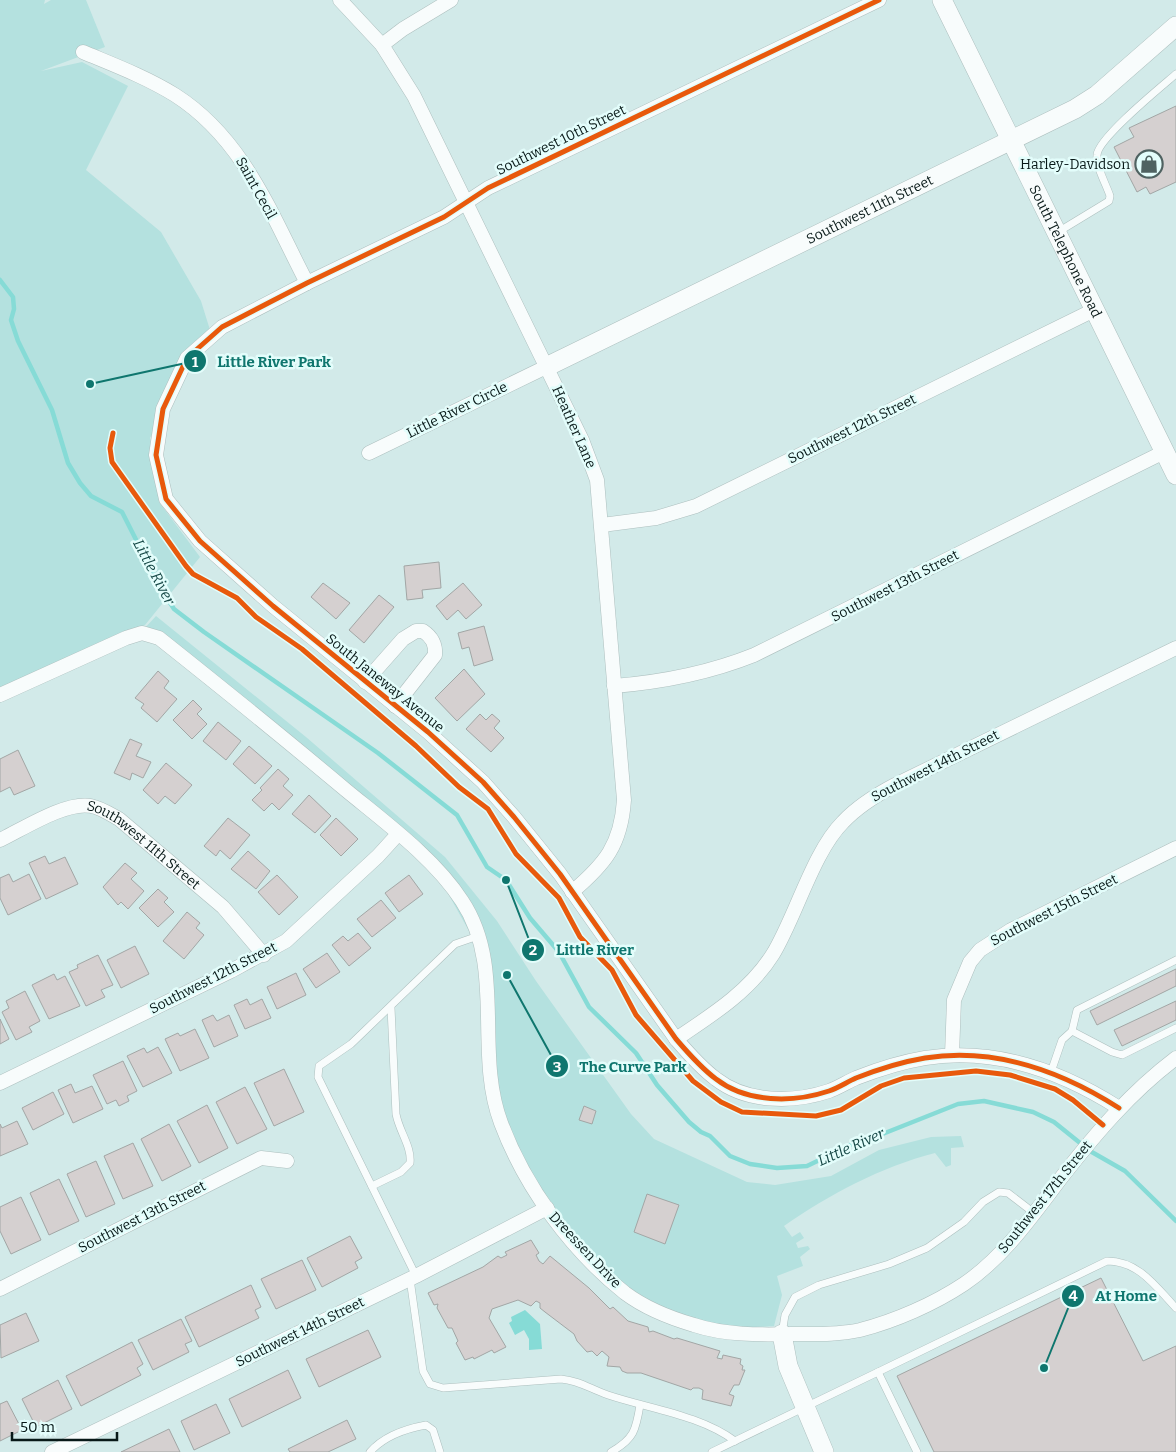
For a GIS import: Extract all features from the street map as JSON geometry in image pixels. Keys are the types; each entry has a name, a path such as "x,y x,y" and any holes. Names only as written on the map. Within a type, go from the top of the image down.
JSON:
{"street":[{"name":"Heather Lane","path":"340,0 382,45 414,96 594,469 600,496 624,800 623,820 619,835 601,865 572,892"},
{"path":"382,45 403,29 451,0"},
{"name":"Southwest 10th Street","path":"257,307 444,217 488,188 879,0"},
{"name":"South Telephone Road","path":"942,0 1176,475"},
{"name":"Southwest 11th Street","path":"546,367 1075,109 1096,95 1176,26"},
{"name":"Saint Cecil","path":"82,52 165,89 197,111 216,129 235,150 256,183 306,283"},
{"name":"South Janeway Avenue","path":"257,307 222,327 188,358 171,392 163,409 156,455 166,499 200,541 365,682 428,732 483,782 514,817 572,892 676,1039 692,1058 717,1081 748,1094 785,1100 830,1091 866,1074 900,1063 952,1055 1013,1061 1051,1072 1094,1092 1119,1108"},
{"name":"Southwest 12th Street","path":"602,525 656,518 696,506 1094,310"},
{"name":"Little River Circle","path":"369,453 546,367"},
{"name":"Southwest 13th Street","path":"614,686 671,680 707,672 754,655 1164,452"},
{"path":"365,682 409,634 423,631 429,635 436,648 435,655 395,706"},
{"path":"0,695 142,633 159,638 398,834 436,870 462,901 478,936"},
{"name":"Southwest 14th Street","path":"676,1039 725,1005 759,973 784,933 827,846 841,823 862,804 895,785 1176,648"},
{"name":"Southwest 11th Street","path":"0,840 69,807 92,806 106,811 119,819 223,907 264,955"},
{"name":"Southwest 12th Street","path":"0,1083 264,955 299,930 378,856 398,834"},
{"name":"Southwest 15th Street","path":"952,1055 954,1000 970,962 980,950 1011,930 1176,848"},
{"name":"Dreessen Drive","path":"478,936 486,967 488,1062 493,1095 500,1122 524,1173 547,1208 593,1262 625,1293 648,1307 697,1326 752,1334 782,1334"},
{"name":"Southwest 17th Street","path":"782,1334 821,1334 858,1330 939,1298 965,1283 995,1258 1133,1092 1176,1058"},
{"name":"Southwest 13th Street","path":"0,1289 261,1158 287,1161"},
{"name":"Southwest 14th Street","path":"52,1452 413,1277 547,1208"},
{"path":"782,1334 788,1366 824,1452"}],"lane":[{"path":"1056,232 1109,201 1110,196 1097,158 1099,148 1122,122 1176,74"},
{"path":"478,936 456,944 391,1008 351,1044 319,1066 318,1077 372,1186 413,1277 424,1371 430,1384 443,1388 561,1379 577,1381 606,1394 718,1428 735,1441"},
{"path":"1051,1072 1062,1040 1072,1031 1077,1010 1176,960"},
{"path":"372,1186 401,1172 410,1163 411,1154 399,1129 396,1114 391,1008"},
{"path":"1072,1031 1112,1052 1122,1055 1176,1028"},
{"path":"782,1334 785,1316 795,1297 819,1285 889,1264 927,1248 964,1222 991,1196 999,1192 1008,1193 1034,1213"},
{"path":"712,1452 1108,1261 1120,1261 1139,1270 1176,1308"},
{"path":"878,1372 917,1452"},
{"path":"611,1452 624,1445 635,1431 640,1405"},
{"path":"370,1452 378,1442 406,1428 426,1426 433,1430 440,1452"}],"shaded area":[{"path":"0,0 45,0 44,4 51,0 86,0 105,47 41,71 82,62 128,86 86,170 161,232 201,301 210,330 150,438 159,502 200,557 145,625 0,688"},
{"path":"156,616 306,737 445,857 497,921 536,981 631,1114 654,1139 747,1182 775,1185 831,1176 879,1150 931,1137 961,1136 964,1147 951,1148 951,1165 946,1167 935,1153 895,1166 856,1183 819,1203 784,1226 792,1237 800,1232 804,1238 796,1243 798,1248 808,1246 810,1249 800,1257 803,1266 777,1276 782,1295 774,1326 703,1330 679,1326 579,1254 500,1122 479,960 469,931 445,888 420,855 144,629"}],"water":[{"path":"525,1310 540,1324 542,1349 529,1350 529,1339 524,1330 515,1335 509,1323 512,1321 511,1317"}],"building":[{"name":"Harley-Davidson","path":"1176,106 1176,182 1150,194 1146,187 1137,192 1114,147 1134,137 1129,128"},
{"path":"439,562 441,588 422,590 423,598 407,600 404,566"},
{"path":"323,583 350,603 336,619 311,597"},
{"path":"463,583 482,605 466,619 458,610 447,620 436,606"},
{"path":"379,595 394,607 364,643 349,630"},
{"path":"484,626 493,660 474,666 469,647 462,649 458,633"},
{"path":"464,669 485,694 457,721 435,698"},
{"path":"158,671 169,681 164,688 177,699 157,722 141,708 144,704 135,698"},
{"path":"193,700 202,709 197,714 207,724 192,739 173,720"},
{"path":"480,714 486,720 492,714 500,721 494,728 504,738 491,752 466,729"},
{"path":"218,722 241,741 226,760 203,741"},
{"path":"130,739 142,744 136,756 151,762 143,778 132,773 130,780 114,773"},
{"path":"249,746 272,766 255,784 233,764"},
{"path":"18,750 35,786 14,795 10,787 0,792 0,759"},
{"path":"166,763 192,785 175,804 165,796 158,804 143,790"},
{"path":"278,769 289,779 283,786 293,795 279,810 272,803 264,811 252,800 262,790 260,788"},
{"path":"309,795 331,816 315,833 292,814"},
{"path":"228,818 250,835 230,859 220,850 216,856 204,846"},
{"path":"336,818 358,839 341,856 320,835"},
{"path":"248,851 270,871 256,889 231,869"},
{"path":"45,856 49,864 65,857 78,884 46,899 29,863"},
{"path":"125,863 137,873 131,879 144,891 128,909 121,902 118,905 103,887"},
{"path":"9,874 13,882 29,874 41,899 8,915 0,898 0,878"},
{"path":"277,875 298,897 279,915 258,892"},
{"path":"409,875 423,894 399,912 385,893"},
{"path":"158,889 168,898 164,902 174,912 158,927 139,908"},
{"path":"381,900 396,918 372,937 357,919"},
{"path":"187,912 200,923 196,928 204,935 184,959 163,941"},
{"path":"358,933 371,948 349,966 332,945 343,936 348,941"},
{"path":"135,946 149,974 121,988 107,960"},
{"path":"327,953 340,972 316,988 303,969"},
{"path":"98,955 113,985 101,990 105,997 86,1006 69,972 78,968 77,965"},
{"path":"1176,969 1176,986 1097,1025 1090,1011"},
{"path":"296,973 306,995 277,1009 267,987"},
{"path":"54,974 57,980 65,976 80,1006 49,1019 32,985"},
{"path":"25,991 40,1021 29,1027 32,1032 16,1040 2,1012 9,1008 6,1001"},
{"path":"247,999 250,1005 262,999 271,1018 245,1029 234,1005"},
{"path":"1176,1001 1176,1020 1122,1046 1114,1030"},
{"path":"213,1015 217,1021 229,1015 238,1036 214,1047 202,1020"},
{"path":"0,1019 9,1039 0,1044"},
{"path":"195,1029 209,1058 180,1071 165,1039 178,1033 180,1036"},
{"path":"158,1047 172,1073 143,1087 127,1056 144,1048 147,1053"},
{"path":"123,1061 137,1091 127,1096 129,1101 119,1106 116,1100 107,1104 93,1075"},
{"path":"284,1069 304,1112 274,1126 254,1083"},
{"path":"71,1084 75,1093 92,1086 103,1109 73,1123 58,1090"},
{"path":"245,1087 267,1129 237,1144 216,1102"},
{"path":"53,1092 64,1114 33,1130 22,1108"},
{"path":"207,1105 228,1148 199,1163 177,1121"},
{"path":"584,1106 596,1111 592,1124 579,1120"},
{"path":"17,1121 28,1144 0,1156 0,1124 2,1128"},
{"path":"169,1124 191,1166 162,1181 141,1139"},
{"path":"133,1143 153,1186 123,1199 104,1156"},
{"path":"96,1161 115,1204 86,1217 67,1174"},
{"path":"59,1179 79,1221 49,1235 30,1193"},
{"path":"647,1194 679,1205 665,1244 634,1232"},
{"path":"21,1197 41,1240 11,1254 0,1231 0,1207"},
{"path":"350,1236 362,1258 355,1262 358,1268 322,1287 307,1258"},
{"path":"531,1240 539,1253 536,1255 539,1261 543,1264 550,1256 589,1288 610,1309 613,1307 628,1321 648,1327 649,1332 653,1331 674,1339 677,1338 720,1351 717,1358 722,1359 723,1355 741,1359 742,1370 745,1370 739,1385 734,1385 729,1394 734,1396 731,1406 702,1399 703,1390 699,1388 691,1390 641,1373 627,1373 622,1371 620,1367 607,1366 609,1357 602,1351 597,1356 592,1351 587,1352 577,1341 574,1334 540,1308 540,1303 536,1301 531,1306 518,1300 492,1309 489,1318 506,1347 494,1353 492,1350 474,1359 473,1357 465,1360 456,1343 458,1341 452,1328 448,1328 437,1308 438,1304 434,1305 428,1293 483,1267 498,1256 501,1258 507,1255 505,1252"},
{"path":"302,1260 316,1290 276,1309 261,1279"},
{"path":"1101,1278 1143,1361 1176,1346 1176,1452 934,1452 897,1376"},
{"path":"251,1285 261,1307 255,1310 259,1318 199,1347 185,1317"},
{"path":"26,1313 39,1341 1,1358 0,1325"},
{"path":"181,1319 192,1341 185,1344 189,1352 153,1370 138,1340"},
{"path":"368,1330 381,1357 319,1387 306,1359"},
{"path":"132,1342 143,1364 137,1368 141,1375 81,1406 66,1376"},
{"path":"288,1370 301,1398 242,1427 229,1399"},
{"path":"58,1380 72,1409 36,1427 22,1399"},
{"path":"7,1401 22,1430 0,1441 0,1404"},
{"path":"216,1404 230,1433 194,1450 181,1421"},
{"path":"347,1420 356,1439 328,1452 290,1452 288,1449"},
{"path":"169,1429 180,1452 121,1452"}],"waterway":[{"name":"Little River","path":"0,280 13,297 14,309 11,320 18,341 52,410 68,463 80,483 91,496 122,512 161,589 174,609 378,753 457,815 487,867 506,880 530,918 559,952 589,1007 636,1053 657,1085 689,1122 701,1132 710,1136 730,1156 750,1164 777,1168 807,1166 863,1139 880,1135 958,1104 984,1101 1033,1112 1054,1122 1090,1151 1125,1171 1176,1221"}],"cycle path":[{"path":"879,0 488,188 444,217 307,283 222,327 187,358 163,409 156,455 166,499 200,541 273,606 428,732 483,782 560,874 676,1039 716,1079 728,1087 756,1097 801,1098 829,1091 856,1078 890,1066 925,1058 951,1055 977,1056 1002,1059 1051,1073 1074,1083 1119,1108"},
{"path":"113,433 110,448 112,462 193,574 237,598 256,617 302,649 416,746 459,787 488,809 516,854 559,898 580,937 612,970 636,1015 693,1081 721,1102 742,1112 816,1116 841,1110 881,1086 904,1078 976,1071 1010,1075 1055,1089 1073,1100 1103,1125"}],"place":[{"name":"Harley-Davidson","path":"1149,164"},
{"name":"Little River Park","path":"90,384"},
{"name":"Little River","path":"506,880"},
{"name":"The Curve Park","path":"507,975"},
{"name":"At Home","path":"1044,1368"}]}
